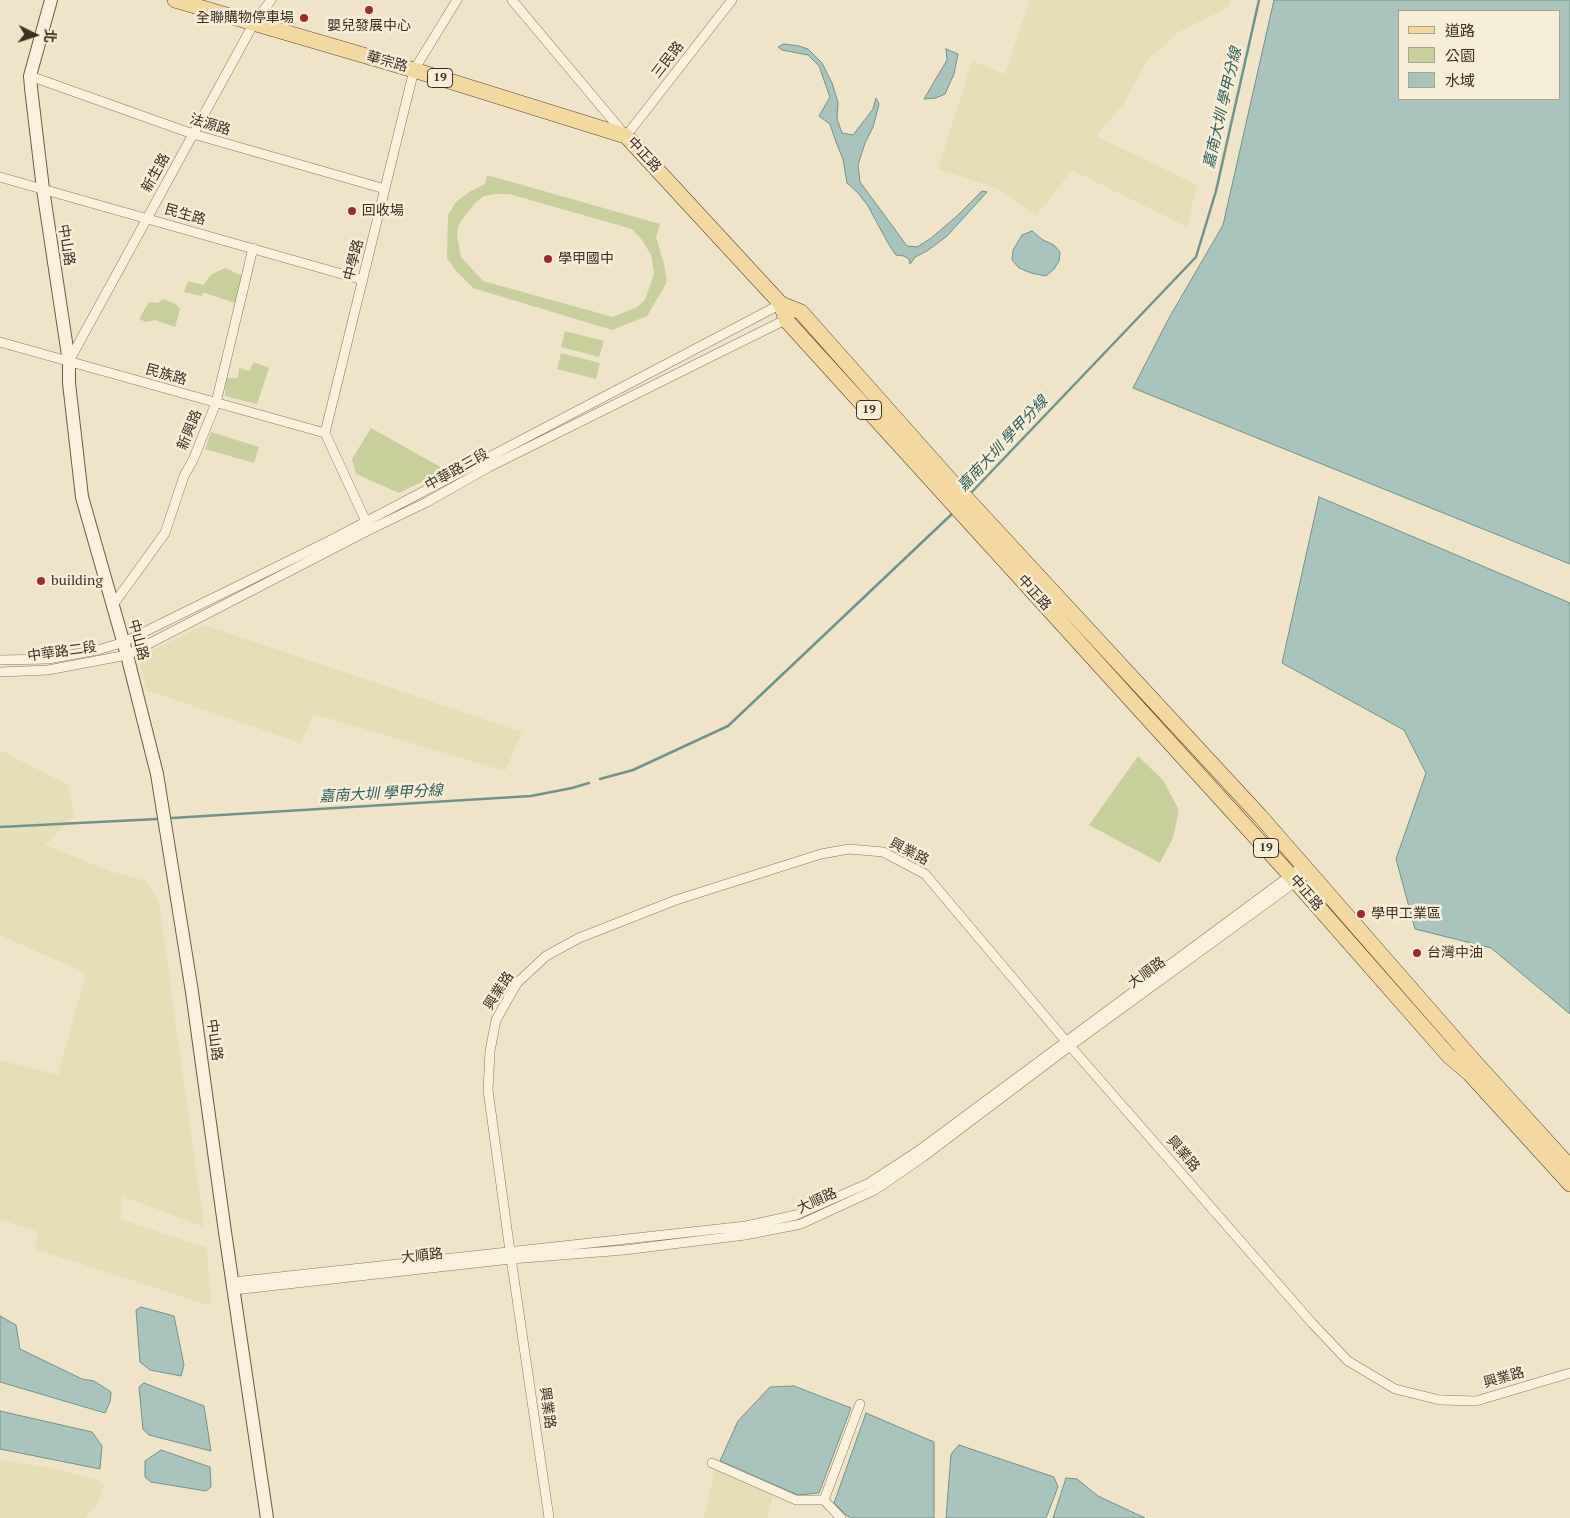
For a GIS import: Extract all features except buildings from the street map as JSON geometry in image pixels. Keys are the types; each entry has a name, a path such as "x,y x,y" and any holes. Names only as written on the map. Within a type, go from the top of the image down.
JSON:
{"main road":[{"name":"中山路","path":"51,0 30,76 43,189 69,362 69,384 82,497 125,648 157,774 192,992 267,1518"},
{"name":"華宗路","path":"175,0 414,70 626,136"},
{"name":"中正路","path":"626,136 781,304"},
{"name":"19","path":"781,304 801,312"},
{"name":"19","path":"781,304 786,320"},
{"name":"中正路","path":"801,312 961,501 1448,1056 1470,1074 1570,1184"},
{"name":"中正路","path":"786,320 1247,802 1473,1060 1570,1167"},
{"path":"1376,972 1388,962"}],"street":[{"name":"新生路","path":"69,362 254,23 271,0"},
{"name":"中學路","path":"326,433 414,70 456,0"},
{"name":"中正路","path":"512,0 626,136"},
{"name":"三民路","path":"626,136 732,0"},
{"name":"法源路","path":"30,76 193,134 385,189"},
{"name":"民生路","path":"0,177 363,280"},
{"name":"新興路","path":"113,605 165,533 184,476 193,460 216,403 253,248"},
{"name":"中華路三段","path":"125,648 368,525 781,304"},
{"name":"中華路三段","path":"368,525 427,502 490,467 801,312"},
{"name":"民族路","path":"0,342 326,433"},
{"path":"326,433 368,525"},
{"name":"中華路二段","path":"0,660 48,658 125,648"},
{"name":"中華路二段","path":"0,672 48,670 125,648"},
{"name":"興業路","path":"550,1518 510,1255 488,1090 490,1051 496,1020 517,983 546,956 579,938 676,900 821,854 849,850 883,852 925,874 1068,1043 1348,1362 1395,1389 1440,1400 1476,1401 1570,1373"},
{"name":"大順路","path":"234,1286 746,1226 796,1215 870,1183 918,1151 1306,869"},
{"path":"824,1500 860,1404"},
{"path":"712,1463 796,1500 824,1500 841,1518"}],"shaded area":[{"path":"1030,0 1231,0 1227,8 1179,32 1148,59 1124,103 1096,136 1197,185 1187,227 1072,170 1036,216 999,189 938,169 972,61 1005,74"},
{"path":"204,625 522,732 505,771 314,714 301,743 146,690 138,657"},
{"path":"0,750 68,785 74,817 45,845 110,871 146,881 159,903 204,1227 122,1196 120,1219 207,1248 211,1306 35,1249 38,1232 0,1219 0,1060 58,1075 86,973 0,935"},
{"path":"0,1460 57,1469 97,1480 104,1485 99,1501 86,1518 0,1518"},
{"path":"715,1470 773,1495 767,1518 704,1518"}],"green space":[{"path":"487,175 660,224 656,237 667,282 647,316 612,330 473,288 456,271 447,258 448,215 456,202 469,192 485,184","holes":["509,194 632,229 642,240 651,255 654,273 645,300 637,307 613,317 483,281 461,257 457,236 459,224 475,203 484,196"]},
{"path":"225,268 243,276 235,303 205,293 201,296 184,292 188,281 203,285 212,274"},
{"path":"163,299 176,304 180,309 175,327 155,320 146,322 139,319 149,302 158,303"},
{"path":"565,331 604,341 599,357 561,347"},
{"path":"561,353 600,363 596,379 557,369"},
{"path":"254,362 269,368 257,404 225,396 226,378 238,378 239,368 249,371"},
{"path":"371,428 446,470 399,493 356,474 352,459"},
{"path":"211,432 259,447 254,463 205,449"},
{"path":"1138,756 1163,780 1179,810 1173,838 1160,863 1089,825"}],"water":[{"path":"1274,0 1570,0 1570,564 1133,388 1169,318 1223,225"},
{"path":"784,44 808,49 822,63 832,83 838,102 837,119 842,133 853,135 873,109 876,98 879,104 873,127 865,143 858,165 860,182 907,246 917,247 930,239 982,191 987,192 947,236 927,251 915,257 910,264 909,259 896,255 868,206 847,183 843,159 830,124 819,116 830,97 819,66 808,55 782,50 778,47"},
{"path":"946,49 958,54 954,74 945,94 936,98 924,99 947,60"},
{"path":"1032,231 1043,240 1054,245 1060,252 1059,261 1046,276 1019,268 1012,260 1013,250 1022,235"},
{"path":"1319,497 1570,603 1570,1014 1491,948 1415,929 1396,859 1426,773 1404,730 1282,663"},
{"path":"141,1307 174,1316 184,1365 181,1376 150,1370 140,1362 136,1310"},
{"path":"0,1316 16,1325 20,1349 82,1379 94,1381 111,1392 110,1402 105,1413 0,1382"},
{"path":"144,1383 204,1406 211,1451 149,1435 143,1429 139,1387"},
{"path":"794,1386 851,1408 819,1493 798,1495 720,1461 738,1421 770,1387"},
{"path":"0,1411 92,1432 102,1446 100,1469 0,1449"},
{"path":"866,1413 934,1442 934,1518 852,1518 846,1515 834,1503"},
{"path":"959,1445 1054,1477 1058,1487 1046,1518 946,1518 951,1454"},
{"path":"161,1450 210,1467 211,1487 206,1491 151,1482 145,1477 145,1461"},
{"path":"1066,1478 1077,1479 1098,1496 1145,1518 1053,1518"}],"waterway":[{"name":"嘉南大圳 學甲分線","path":"969,495 1196,257 1216,191 1259,0"},
{"name":"嘉南大圳 學甲分線","path":"600,779 633,770 728,726 954,512"},
{"name":"嘉南大圳 學甲分線","path":"172,818 531,796 589,783"},
{"name":"嘉南大圳 學甲分線","path":"0,827 157,819"}],"place":[{"name":"嬰兒發展中心","path":"369,10"},
{"name":"全聯購物停車場","path":"304,18"},
{"name":"回收場","path":"352,211"},
{"name":"學甲國中","path":"548,259"},
{"name":"building","path":"41,581"},
{"name":"學甲工業區","path":"1361,914"},
{"name":"台灣中油","path":"1417,953"}]}
